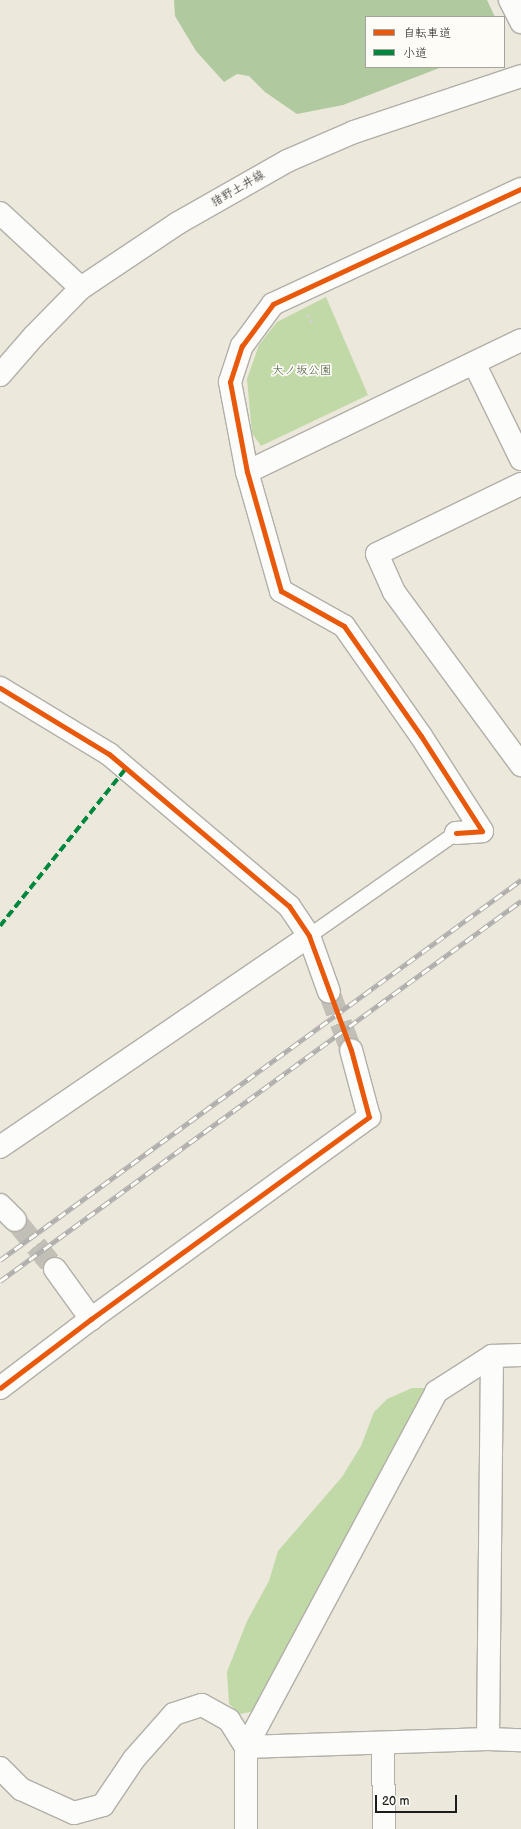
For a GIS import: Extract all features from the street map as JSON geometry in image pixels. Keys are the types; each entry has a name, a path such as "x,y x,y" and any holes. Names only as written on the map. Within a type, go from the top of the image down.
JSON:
{"street":[{"path":"510,0 521,22"},
{"name":"猪野土井線","path":"0,375 34,336 81,288 178,223 287,161 354,132 521,76"},
{"path":"456,833 482,831 420,736 344,626 281,591 247,472 230,382 242,346 273,304 521,189"},
{"path":"0,213 81,288"},
{"path":"247,472 521,340"},
{"path":"474,363 521,459"},
{"path":"521,484 377,554 394,592 521,765"},
{"path":"0,688 109,754 289,906 309,936 329,992"},
{"path":"0,1147 309,936"},
{"path":"0,1388 91,1319 369,1117 351,1050"},
{"path":"0,1205 15,1220"},
{"path":"55,1269 91,1319"},
{"path":"246,1829 246,1746 436,1392 492,1356 521,1355"},
{"path":"488,1739 492,1356"},
{"path":"0,1768 21,1789 74,1813 103,1805 134,1759 174,1714 202,1705 229,1720 246,1746"},
{"path":"246,1746 488,1739 521,1740"},
{"path":"383,1742 384,1829"}],"lane":[{"path":"309,936 456,833"}],"green space":[{"path":"174,0 487,0 495,16 365,16 365,68 439,68 343,105 297,114 265,92 249,76 237,74 224,82 196,51 175,16"},
{"name":"大ノ坂公園","path":"326,297 368,395 261,446 252,433 247,379 259,345 277,322"},
{"path":"412,1388 425,1388 422,1402 255,1711 240,1714 229,1704 227,1672 247,1621 269,1581 278,1551 342,1477 361,1446 374,1412 387,1399"}],"tunnel":[{"path":"329,992 351,1050"},
{"path":"15,1220 55,1269"}],"railway":[{"path":"0,1260 521,880"},
{"path":"0,1281 521,901"}],"marked path":[{"path":"0,926 126,768"}],"cycle path":[{"path":"456,833 482,831 421,736 344,626 281,591 247,472 230,382 242,346 273,304 521,189"},
{"path":"0,688 109,754 289,906 309,936 351,1050 369,1117 91,1319 0,1388"}]}
